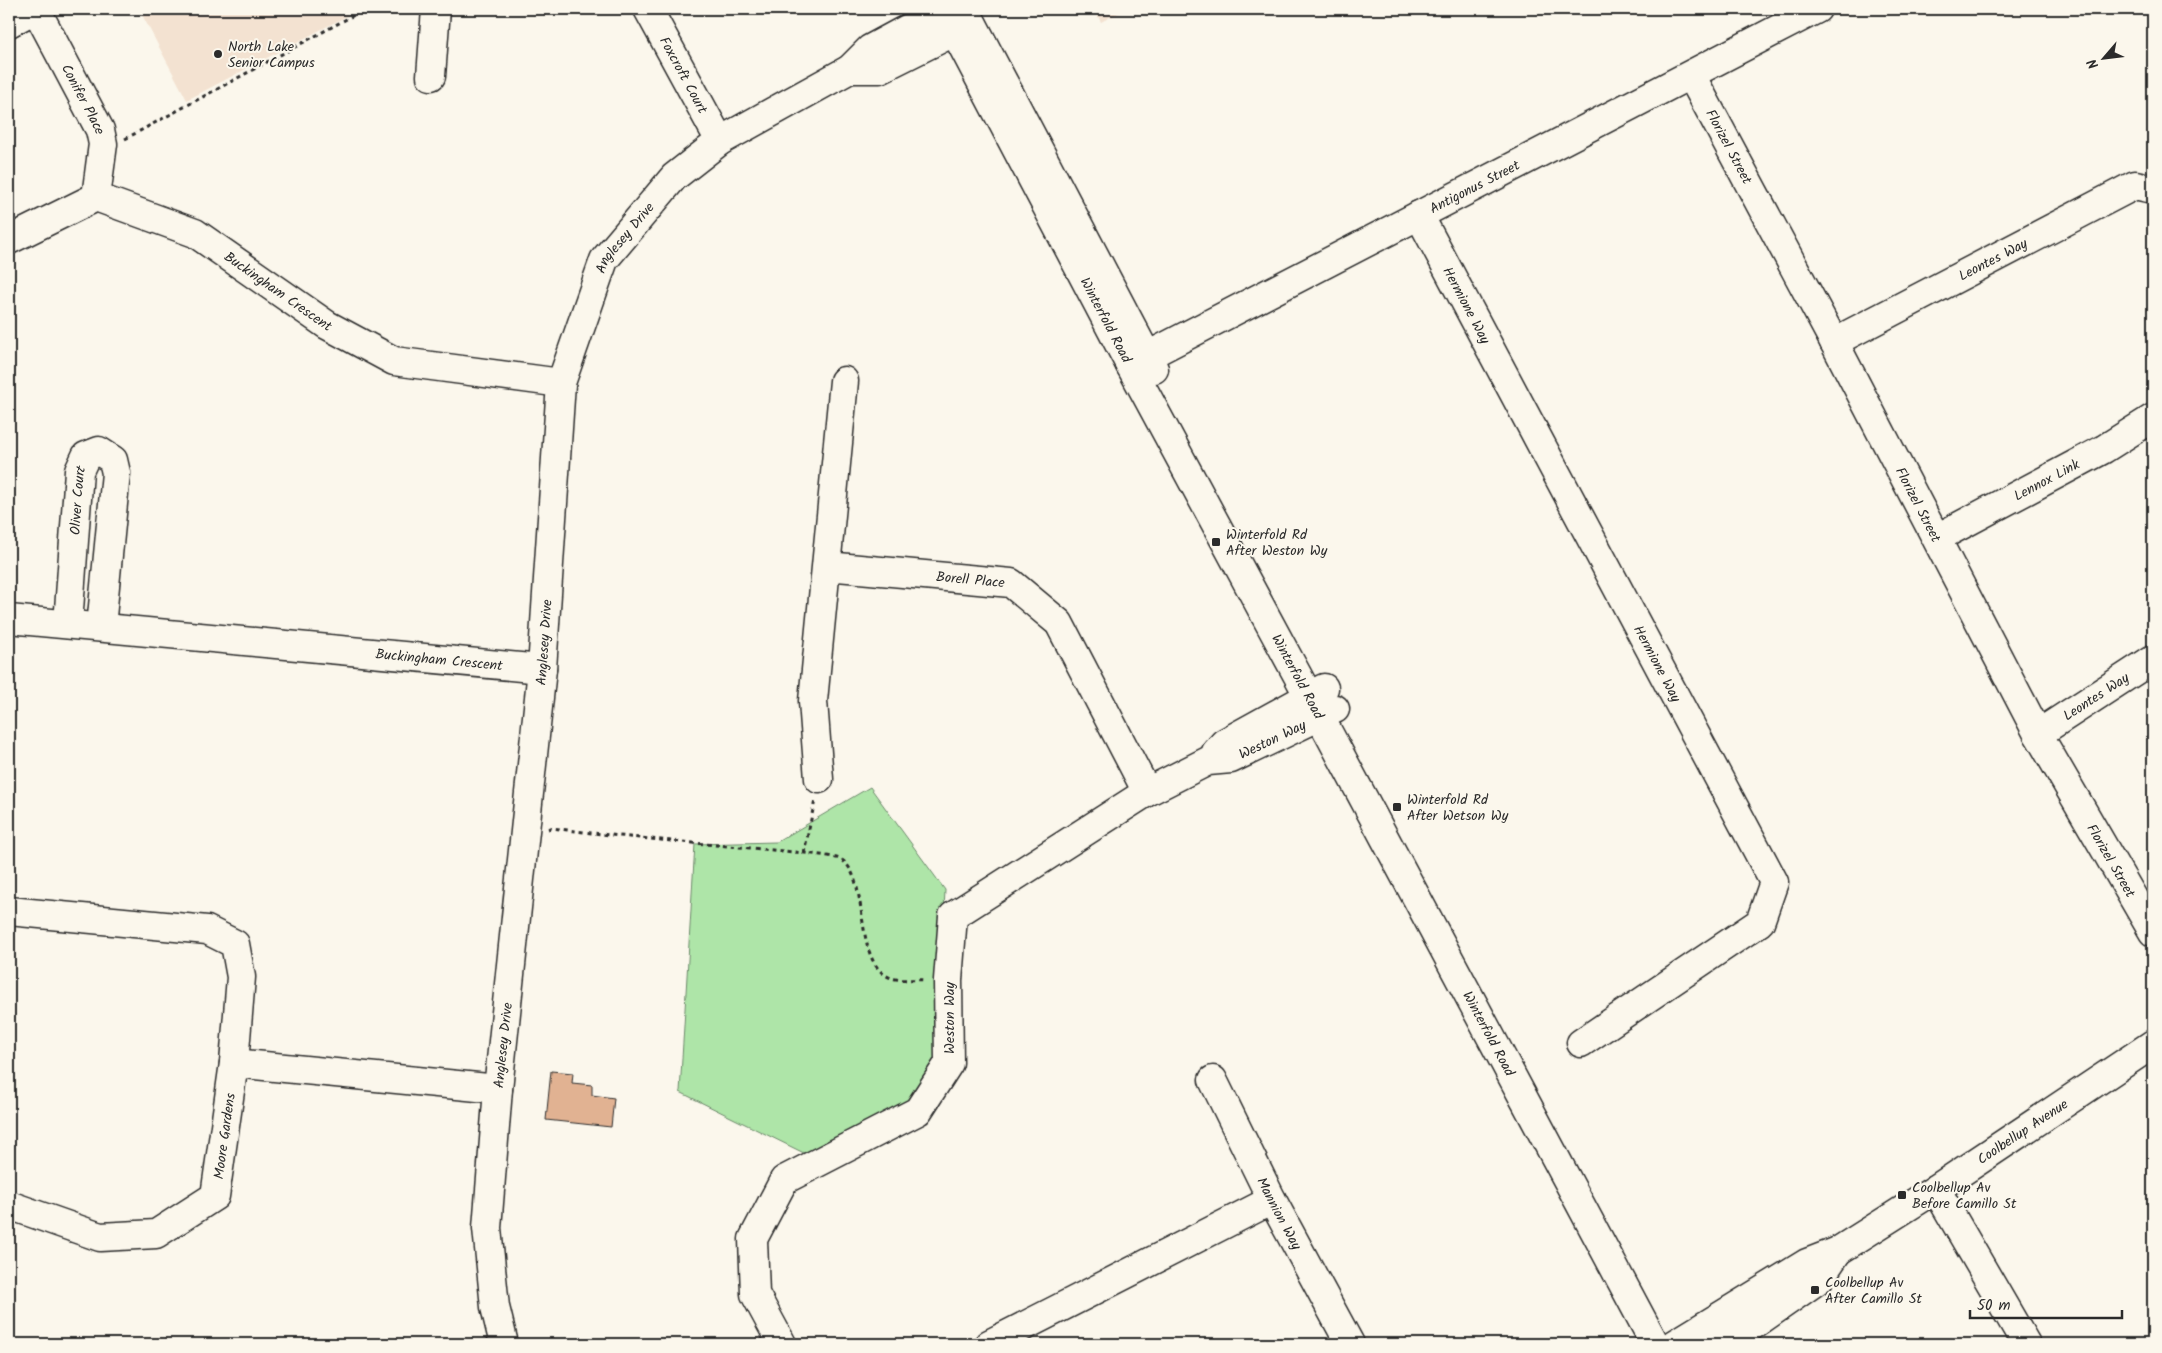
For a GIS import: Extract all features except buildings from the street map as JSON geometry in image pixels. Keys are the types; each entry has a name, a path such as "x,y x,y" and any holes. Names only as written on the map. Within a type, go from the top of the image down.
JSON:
{"street":[{"path":"9,22 36,9"},
{"name":"Conifer Place","path":"36,9 100,130 103,144 96,197"},
{"path":"431,76 436,9"},
{"name":"Foxcroft Court","path":"648,9 720,141"},
{"name":"Antigonus Street","path":"1138,360 1817,9"},
{"name":"Anglesey Drive","path":"504,1344 495,1307 487,1228 498,1089 542,669 561,383 604,260 674,177 720,141 850,69 880,69 954,15"},
{"name":"Winterfold Road","path":"954,15 1322,702 1675,1344"},
{"name":"Florizel Street","path":"1691,75 1834,342 2038,734 2153,932"},
{"name":"Leontes Way","path":"1834,342 2135,185 2153,189"},
{"path":"9,240 96,197"},
{"name":"Buckingham Crescent","path":"96,197 195,233 327,325 394,361 561,383"},
{"name":"Hermione Way","path":"1418,215 1774,882 1760,922 1581,1043"},
{"path":"819,780 813,702 844,381"},
{"name":"Lennox Link","path":"1937,538 2104,449 2153,418"},
{"name":"Oliver Court","path":"68,624 79,471 86,456 99,451 113,460 116,474 101,627"},
{"name":"Borell Place","path":"827,566 1011,583 1059,623 1147,792"},
{"name":"Buckingham Crescent","path":"9,619 542,669"},
{"name":"Leontes Way","path":"2038,734 2153,659"},
{"name":"Winterfold Road","path":"1322,702 1655,1344"},
{"name":"Weston Way","path":"782,1344 756,1294 752,1239 784,1180 918,1111 949,1063 948,980 953,916 1147,792 1208,761 1231,759 1322,702"},
{"name":"Moore Gardens","path":"9,911 208,930 235,944 241,977 234,1063 215,1196 156,1234 100,1238 9,1205"},
{"name":"Coolbellup Avenue","path":"1675,1344 1807,1263 1838,1251 1936,1189 2153,1044"},
{"path":"234,1063 498,1089"},
{"name":"Mannion Way","path":"1213,1080 1272,1200 1350,1344"},
{"path":"1936,1189 2026,1344"},
{"path":"989,1344 1272,1200"},
{"name":"Coolbellup Avenue","path":"1726,1344 1819,1279 1838,1251"}],"path":[{"path":"122,141 365,9"},
{"path":"804,853 819,780"},
{"path":"524,830 543,831 551,828 632,838 804,853 840,859 852,870 872,960 882,974 893,979 948,980"}],"shaded area":[{"name":"North Lake Senior Campus","path":"139,9 360,9 187,100"},
{"path":"1094,9 1126,9 1101,22"}],"green space":[{"path":"870,787 945,890 937,1058 912,1100 808,1155 680,1092 695,844 777,842"}],"place":[{"name":"North Lake Senior Campus","path":"218,54"},
{"name":"Winterfold Rd After Weston Wy","path":"1216,542"},
{"name":"Winterfold Rd After Wetson Wy","path":"1397,807"},
{"name":"Coolbellup Av Before Camillo St","path":"1902,1195"},
{"name":"Coolbellup Av After Camillo St","path":"1815,1290"}]}
